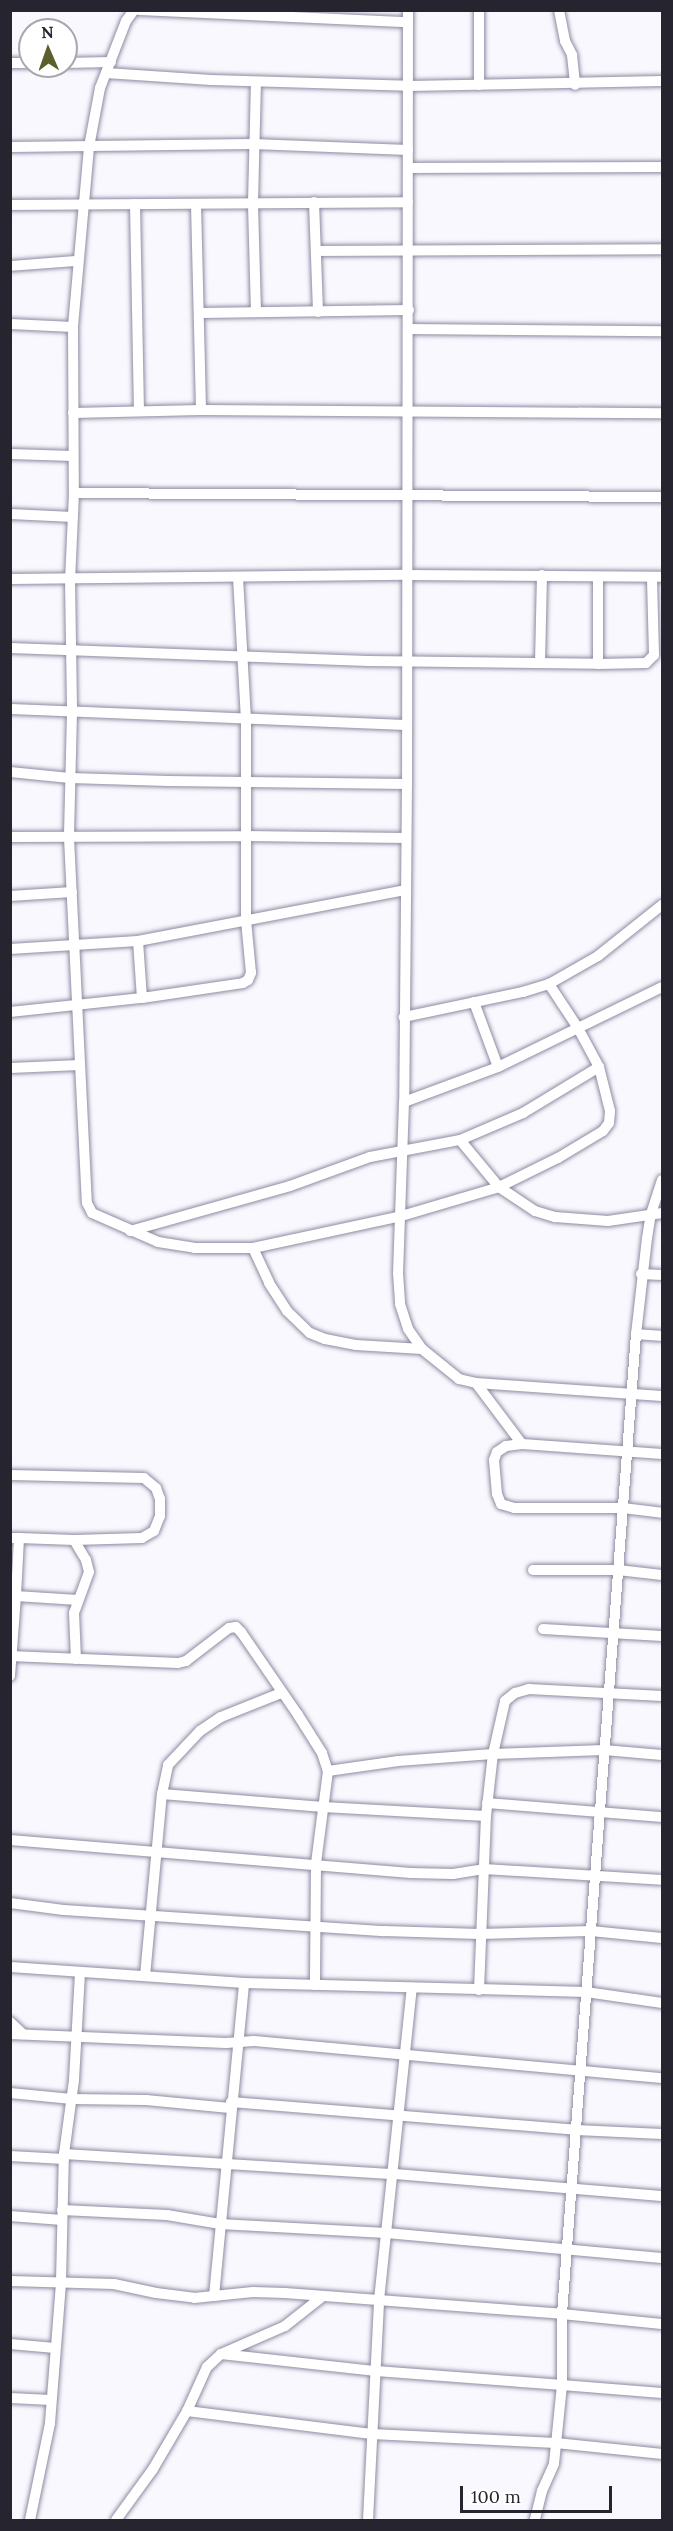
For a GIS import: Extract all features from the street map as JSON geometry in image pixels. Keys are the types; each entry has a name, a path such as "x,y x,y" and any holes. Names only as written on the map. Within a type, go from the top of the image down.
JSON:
{"street":[{"path":"134,10 126,21 100,88 89,147 77,261 73,327 74,493 70,580 72,712 69,838 87,1203 92,1213 130,1231 176,1247 253,1248 398,1217 499,1187 558,1158 603,1131 609,1123 610,1111 599,1067 578,1028 549,984"},
{"path":"139,10 408,16 407,784 404,1102 398,1217 400,1304 408,1329 422,1349 459,1379 477,1383 663,1396"},
{"path":"479,10 479,85"},
{"path":"559,10 565,41 572,55 575,85"},
{"path":"78,63 111,62"},
{"path":"106,73 256,82 408,86 575,85 663,81"},
{"path":"256,82 253,144 256,312"},
{"path":"10,147 253,144 408,150"},
{"path":"408,168 663,167"},
{"path":"314,202 318,312"},
{"path":"10,204 408,202"},
{"path":"135,204 138,411"},
{"path":"196,204 201,314 201,410"},
{"path":"316,251 663,249"},
{"path":"10,266 77,261"},
{"path":"201,314 409,310"},
{"path":"10,324 73,327"},
{"path":"408,329 663,331"},
{"path":"73,413 201,410 663,413"},
{"path":"10,454 73,456"},
{"path":"74,493 663,497"},
{"path":"10,514 73,517"},
{"path":"10,579 406,575 657,578 654,655 646,663 407,662 71,652 10,648"},
{"path":"540,663 542,575"},
{"path":"598,577 598,663"},
{"path":"10,1012 142,998 243,984 248,980 251,973 246,920 244,836 246,720 238,578"},
{"path":"10,709 407,725"},
{"path":"10,772 70,778 407,784"},
{"path":"10,837 406,838"},
{"path":"10,950 138,941 406,890"},
{"path":"10,896 72,892"},
{"path":"404,1017 523,992 549,984 598,956 663,905"},
{"path":"138,941 142,998"},
{"path":"404,1102 498,1067 663,987"},
{"path":"474,1002 498,1067"},
{"path":"10,1068 80,1065"},
{"path":"130,1231 290,1186 370,1157 460,1140 523,1113 599,1067"},
{"path":"460,1140 499,1187 536,1210 555,1217 608,1221 657,1213"},
{"path":"535,2520 542,2491 554,2464 562,2385 562,2314 631,1393 641,1274 663,1180"},
{"path":"253,1248 269,1283 287,1311 310,1333 356,1346 422,1349"},
{"path":"641,1274 663,1275"},
{"path":"636,1334 663,1336"},
{"path":"477,1383 522,1444"},
{"path":"663,1454 522,1444 506,1446 497,1452 494,1460 497,1494 501,1504 514,1508 623,1508 663,1513"},
{"path":"10,1474 144,1478 156,1488 160,1499 160,1516 154,1531 142,1538 74,1540 15,1538 10,1676"},
{"path":"74,1540 86,1560 89,1572 86,1587 78,1600 74,1613 76,1659"},
{"path":"533,1570 618,1570 663,1575"},
{"path":"13,1596 78,1600"},
{"path":"12,1656 178,1663 186,1661 229,1628 236,1627 322,1753 328,1771 316,1864 315,1985"},
{"path":"543,1629 613,1631 663,1636"},
{"path":"479,1989 487,1803 493,1754 505,1701 514,1693 529,1689 663,1696"},
{"path":"145,1976 162,1794 168,1765 200,1731 221,1717 281,1693"},
{"path":"328,1771 398,1761 493,1754 604,1750 663,1755"},
{"path":"162,1794 323,1808 486,1816"},
{"path":"487,1803 663,1817"},
{"path":"10,1840 411,1873 453,1874 484,1869 663,1880"},
{"path":"10,1903 64,1910 406,1932 480,1934 591,1931 663,1938"},
{"path":"10,1967 80,1974 243,1983 586,1992 663,2003"},
{"path":"30,2520 50,2423 61,2282 64,2157 72,2099 80,1974"},
{"path":"214,2296 243,1983"},
{"path":"368,2520 380,2300 412,1988"},
{"path":"10,2022 23,2034"},
{"path":"10,2034 236,2042 466,2059 580,2073 663,2078"},
{"path":"10,2093 72,2099 146,2100 663,2134"},
{"path":"10,2156 225,2164 394,2174 663,2196"},
{"path":"10,2216 167,2215 220,2224 386,2233 663,2258"},
{"path":"10,2281 114,2284 156,2294 194,2298 253,2292 323,2296 663,2324"},
{"path":"116,2520 153,2469 188,2411 207,2367 221,2354 285,2326 323,2296"},
{"path":"10,2344 55,2348"},
{"path":"221,2354 376,2371 663,2393"},
{"path":"10,2398 51,2400"},
{"path":"188,2411 372,2434 556,2443 663,2454"}]}
